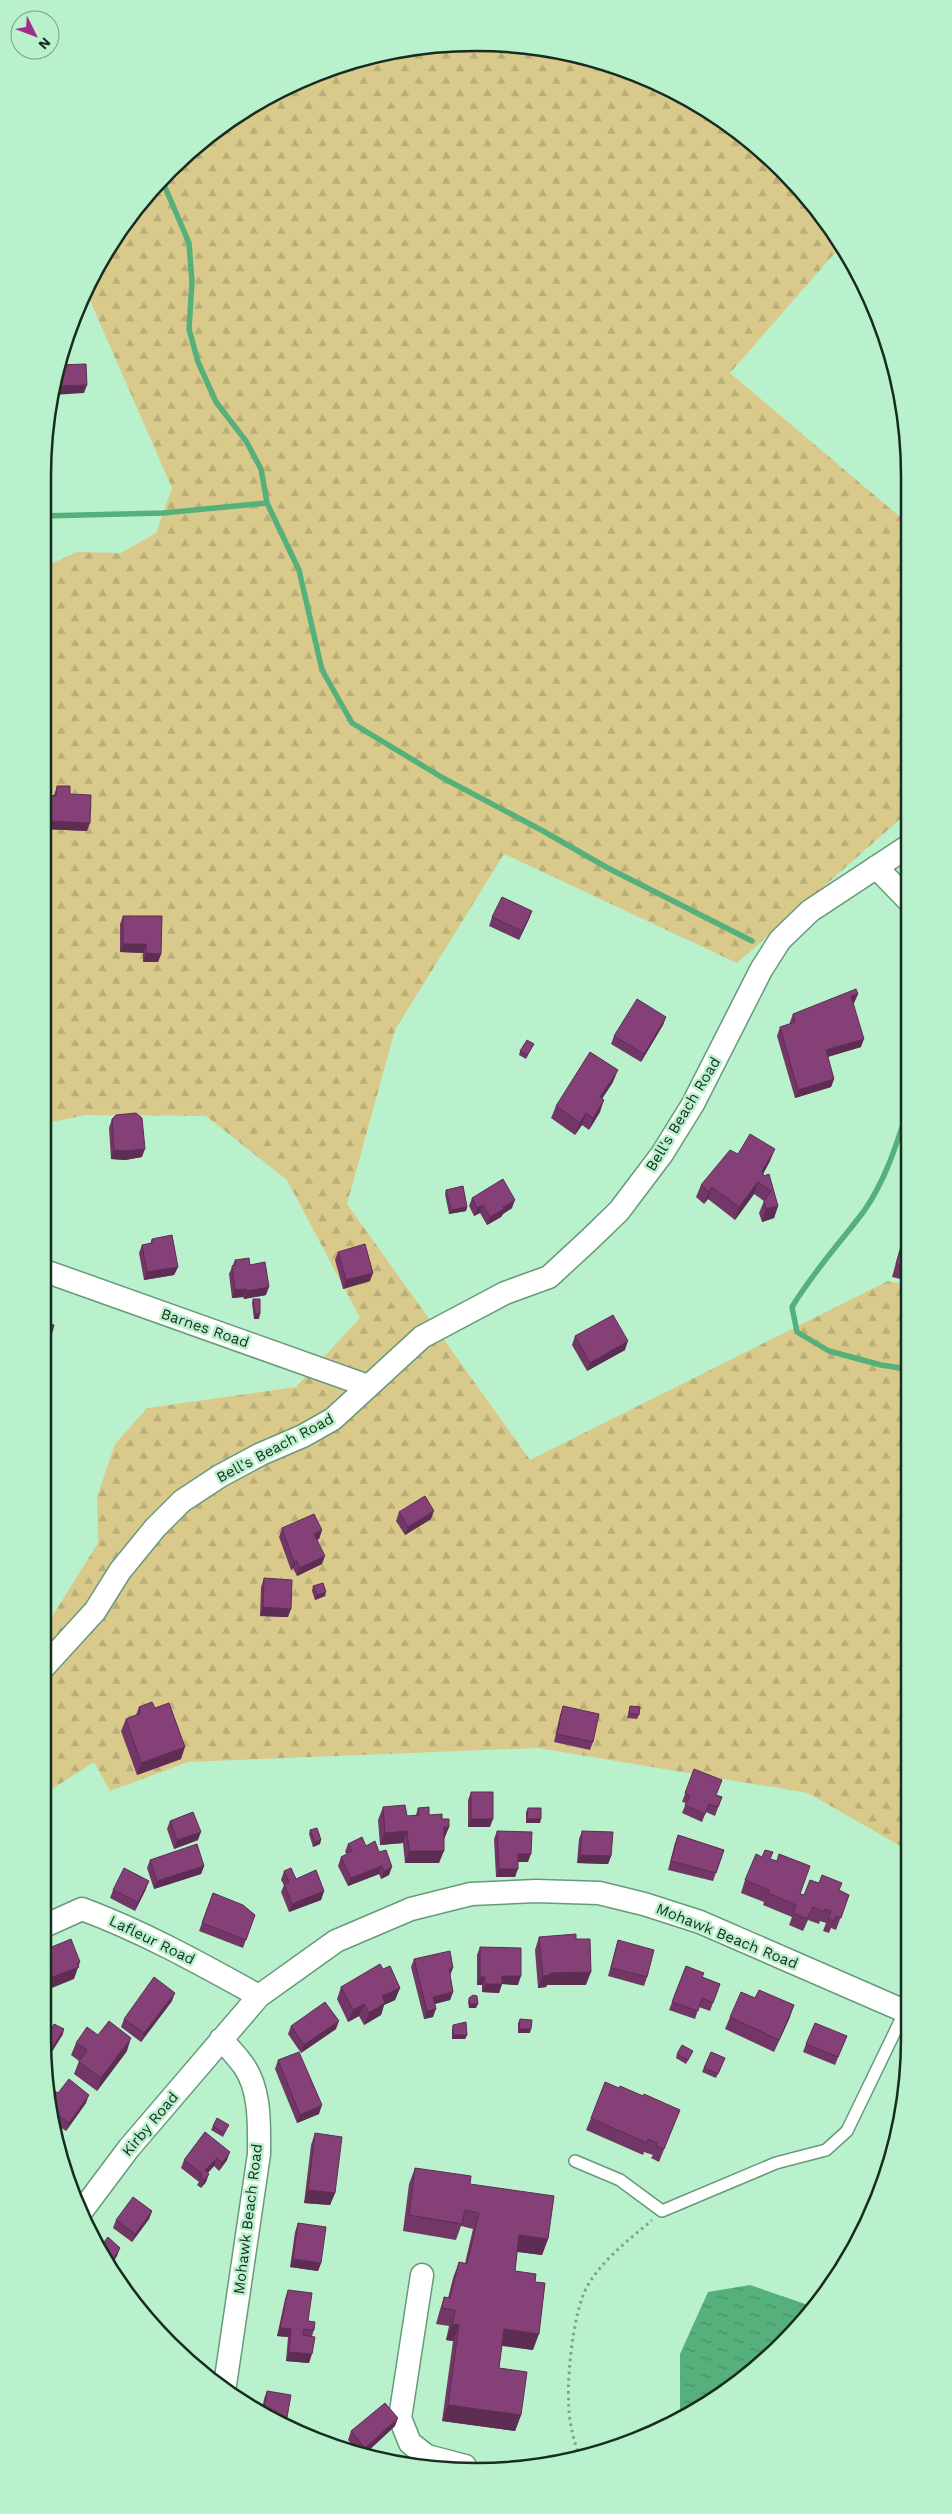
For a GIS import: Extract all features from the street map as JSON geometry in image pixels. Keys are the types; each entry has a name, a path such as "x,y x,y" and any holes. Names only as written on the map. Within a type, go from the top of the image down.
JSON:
{"street":[{"name":"Bell's Beach Road","path":"51,1660 95,1611 120,1571 155,1528 182,1501 220,1476 333,1419 422,1336 505,1293 549,1277 615,1215 662,1154 693,1104 761,970 780,940 810,911 901,851"},
{"path":"876,867 901,894"},
{"name":"Barnes Road","path":"51,1273 368,1386"},
{"name":"Mohawk Beach Road","path":"226,2381 259,2154 259,2116 253,2089 245,2067 221,2038 259,1996 336,1942 411,1909 471,1894 536,1891 599,1893 644,1904 700,1922 901,2009"},
{"name":"Lafleur Road","path":"51,1922 82,1909 110,1919 172,1948 259,1996"},
{"name":"Kirby Road","path":"86,2205 129,2148 221,2038"},
{"path":"422,2275 400,2418 410,2443 427,2456 450,2462"}],"lane":[{"path":"575,2161 620,2180 662,2211 776,2163 826,2150 847,2131 901,2024"}],"path":[{"path":"578,2450 570,2419 569,2396 570,2372 581,2299 588,2285 609,2258 662,2211"}],"green space":[{"path":"476,51 504,52 559,59 613,74 664,95 688,108 735,139 795,196 813,217 836,251 730,373 901,518 901,818 737,963 504,854 395,1030 347,1204 530,1460 888,1281 901,1284 901,1846 808,1793 538,1748 188,1762 110,1791 94,1762 51,1790 51,1618 98,1543 97,1497 115,1444 147,1408 296,1387 360,1318 287,1180 206,1116 85,1115 51,1122 51,564 77,552 121,553 156,533 172,488 90,300 108,264 139,217 196,157 217,139 264,108 288,95 339,74 393,59 448,52"}],"water":[{"path":"750,2285 807,2304 776,2338 735,2375 680,2410 680,2354 708,2292"}],"building":[{"path":"86,364 87,385 61,386 66,365"},
{"path":"57,786 70,786 70,794 91,795 90,823 51,821 51,795 56,796"},
{"path":"502,897 532,911 522,931 492,917"},
{"path":"123,916 162,916 161,954 146,953 146,944 123,944"},
{"path":"856,989 858,994 851,996 864,1039 826,1050 834,1079 798,1090 780,1027 795,1022 793,1014"},
{"path":"637,999 666,1017 644,1054 614,1036"},
{"path":"527,1040 534,1044 527,1055 520,1051"},
{"path":"590,1052 618,1070 600,1097 604,1100 593,1118 586,1113 580,1123 556,1106"},
{"path":"136,1113 142,1118 145,1149 114,1150 112,1119 116,1115"},
{"path":"750,1134 775,1149 762,1171 764,1176 769,1174 778,1206 766,1209 764,1201 771,1191 758,1182 739,1207 712,1187 709,1192 701,1185 730,1150 738,1154"},
{"path":"503,1179 515,1200 490,1217 483,1205 477,1208 472,1198"},
{"path":"463,1186 467,1207 451,1210 446,1190"},
{"path":"172,1235 178,1267 147,1272 142,1245 152,1243 152,1239"},
{"path":"365,1244 373,1273 346,1280 338,1252"},
{"path":"901,1248 901,1266 896,1264"},
{"path":"249,1258 250,1265 265,1262 269,1287 247,1291 246,1289 235,1290 232,1266 236,1265 235,1260"},
{"path":"253,1299 260,1299 260,1314 255,1314"},
{"path":"613,1315 628,1341 590,1363 575,1336"},
{"path":"51,1324 54,1325 51,1336"},
{"path":"425,1496 434,1511 408,1527 399,1512"},
{"path":"314,1514 322,1530 314,1534 325,1556 300,1568 296,1560 294,1562 282,1528"},
{"path":"264,1578 292,1580 291,1609 263,1607"},
{"path":"323,1583 326,1592 317,1595 313,1586"},
{"path":"152,1702 155,1708 169,1703 185,1747 141,1763 126,1719 141,1713 139,1707"},
{"path":"563,1706 599,1714 593,1742 557,1734"},
{"path":"630,1706 640,1707 639,1715 629,1713"},
{"path":"694,1769 722,1780 716,1795 722,1797 718,1807 709,1804 705,1814 685,1805 690,1796 685,1793"},
{"path":"471,1792 493,1792 493,1819 471,1819"},
{"path":"405,1805 407,1816 419,1815 418,1808 429,1807 429,1815 442,1814 442,1819 449,1819 449,1827 444,1827 444,1851 409,1851 407,1831 385,1833 383,1807"},
{"path":"528,1808 541,1808 541,1819 527,1819"},
{"path":"193,1812 201,1832 177,1840 170,1821"},
{"path":"317,1828 321,1840 315,1842 310,1830"},
{"path":"497,1831 532,1832 531,1854 518,1854 518,1869 499,1869"},
{"path":"582,1831 613,1832 611,1856 580,1855"},
{"path":"678,1835 724,1850 716,1873 671,1861"},
{"path":"362,1837 366,1846 375,1841 379,1852 386,1850 392,1867 384,1871 382,1866 351,1878 341,1857 352,1851 348,1844"},
{"path":"197,1844 204,1866 157,1881 150,1860"},
{"path":"765,1850 773,1852 770,1859 777,1861 779,1854 810,1866 800,1894 804,1895 810,1880 819,1883 822,1875 842,1883 839,1890 849,1895 841,1918 836,1916 834,1921 828,1919 831,1911 825,1909 824,1912 813,1907 807,1919 793,1913 796,1905 768,1893 769,1890 745,1880 756,1854 762,1857"},
{"path":"124,1868 149,1881 138,1902 113,1890"},
{"path":"291,1868 296,1879 316,1870 324,1891 292,1904 284,1884 289,1882 284,1871"},
{"path":"213,1893 243,1905 255,1915 246,1940 202,1923"},
{"path":"576,1934 576,1939 590,1939 591,1972 550,1973 550,1975 543,1976 539,1937"},
{"path":"71,1939 80,1962 77,1963 79,1967 51,1978 51,1947"},
{"path":"618,1940 654,1950 647,1977 611,1968"},
{"path":"480,1947 521,1948 521,1976 502,1976 502,1984 485,1984 485,1977 480,1977"},
{"path":"450,1951 453,1968 449,1969 453,1992 433,1997 436,2009 427,2011 414,1959"},
{"path":"380,1964 383,1969 390,1966 400,1988 382,1996 385,2003 369,2013 364,2004 353,2010 341,1987"},
{"path":"686,1966 704,1973 702,1977 720,1984 713,2003 702,1998 698,2011 672,2002"},
{"path":"154,1977 175,1993 144,2033 124,2019"},
{"path":"759,1990 794,2005 779,2040 730,2017 741,1992 755,1998"},
{"path":"473,1995 477,1996 478,2004 470,2004 469,1998"},
{"path":"325,2002 339,2021 304,2045 291,2026"},
{"path":"520,2019 532,2020 531,2029 519,2029"},
{"path":"109,2021 131,2038 101,2078 79,2062 87,2050 76,2043 87,2027 98,2035"},
{"path":"466,2022 467,2035 453,2035 453,2025"},
{"path":"815,2023 847,2036 838,2057 806,2044"},
{"path":"54,2024 64,2029 52,2048 51,2047 51,2029"},
{"path":"682,2045 693,2051 688,2060 677,2054"},
{"path":"299,2052 322,2105 300,2115 278,2060"},
{"path":"711,2052 725,2058 718,2074 704,2068"},
{"path":"69,2079 89,2095 69,2123 58,2115 55,2091 58,2093"},
{"path":"605,2082 643,2096 644,2094 680,2110 664,2149 656,2146 657,2143 648,2139 647,2143 591,2118"},
{"path":"217,2118 229,2125 224,2133 213,2126"},
{"path":"205,2132 230,2152 222,2163 217,2158 205,2170 209,2174 204,2180 200,2177 202,2174 184,2160"},
{"path":"315,2133 342,2137 335,2193 308,2190"},
{"path":"415,2168 471,2176 470,2184 554,2196 548,2239 519,2235 515,2271 536,2274 535,2282 545,2283 539,2334 504,2329 499,2368 527,2372 521,2415 448,2405 459,2325 452,2324 455,2310 442,2308 444,2297 450,2298 459,2262 467,2264 479,2213 465,2210 462,2224 409,2215"},
{"path":"133,2197 152,2211 135,2234 116,2220"},
{"path":"298,2223 326,2227 321,2263 293,2259"},
{"path":"108,2237 120,2248 113,2259 108,2250 104,2242"},
{"path":"288,2290 312,2293 308,2321 315,2322 314,2330 304,2329 303,2335 315,2337 312,2354 289,2352 291,2329 280,2328"},
{"path":"267,2391 291,2395 287,2418 264,2406"},
{"path":"385,2403 398,2418 365,2448 351,2431"}],"waterway":[{"path":"165,187 189,243 192,282 189,329 198,362 216,402 246,441 261,469 267,503"},
{"path":"51,516 163,513 267,503 299,570 322,670 352,723 443,778 606,867 752,941"},
{"path":"901,1132 889,1163 871,1200 792,1307 797,1332 829,1351 881,1365 901,1368"}]}
